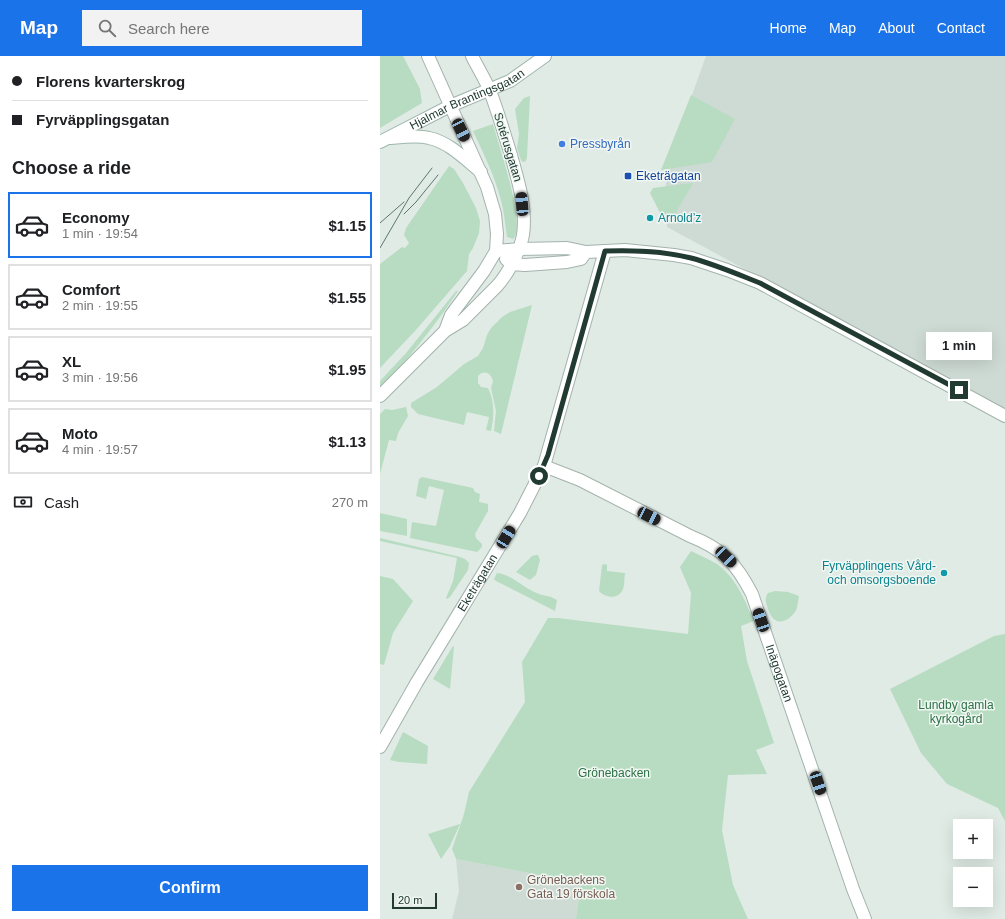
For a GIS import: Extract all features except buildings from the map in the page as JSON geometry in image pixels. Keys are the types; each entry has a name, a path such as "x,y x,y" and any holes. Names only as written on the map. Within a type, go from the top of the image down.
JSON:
{"street":[{"name":"Sotérusgatan","path":"428,56 487,187 495,214 497,234 496,251 484,271 452,315 445,332"},
{"name":"Sotérusgatan","path":"380,396 445,332 463,320 502,281 520,249 524,219 521,189 499,115 489,90 472,56"},
{"name":"Hjalmar Brantingsgatan","path":"383,140 450,106 510,81 545,56"},
{"name":"Hjalmar Brantingsgatan","path":"383,140 410,137 427,137 434,139 456,152 481,172"},
{"path":"496,251 567,248 586,252 632,251 691,258 760,283 1005,416"},
{"path":"496,251 511,264 525,265 567,262 581,259 586,252"},
{"name":"Eketrägatan","path":"380,747 417,682 520,513 544,466 605,251"},
{"name":"Inägogatan","path":"544,466 580,480 690,536 705,542 736,566 752,594 853,889 865,919"}],"shaded area":[{"path":"706,56 1005,56 1005,410 667,227 664,193 674,145"},
{"name":"Grönebackens Gata 19 förskola","path":"456,859 581,883 576,919 452,919 459,891"}],"green space":[{"path":"380,56 403,56 420,89 422,103 380,128"},
{"path":"691,95 735,119 712,162 661,170"},
{"path":"530,96 527,157 526,161 523,162 517,148 519,134 515,109 524,98"},
{"path":"493,124 514,202 516,231 513,239 507,237 498,188 473,131"},
{"path":"449,166 454,169 463,183 476,208 480,221 479,233 469,254 467,271 415,331 380,368 380,264 402,247 405,248 409,243 404,235 406,228"},
{"path":"693,183 671,221 662,217 650,193 653,188"},
{"path":"456,291 458,291 430,330 380,390 380,381 406,353"},
{"path":"532,305 501,434 494,431 496,411 491,388 493,381 491,376 485,372 478,376 478,383 481,387 488,388 492,399 493,420 491,431 486,430 489,417 467,412 464,425 418,414 411,407 411,403 437,387 464,364 478,356 491,328 502,317 510,312"},
{"path":"406,407 408,416 398,433 396,441 389,440 380,474 380,414 385,409 392,410"},
{"path":"422,477 473,488 475,492 480,494 479,502 488,504 488,511 475,534 476,538 482,544 482,547 477,552 410,538 412,522 436,526 444,490 429,486 426,499 416,496 419,479"},
{"path":"380,513 407,519 407,536 380,531"},
{"path":"380,538 460,557 469,563 468,570 450,597 447,599 446,598 453,581 457,558 380,541"},
{"name":"Grönebacken","path":"691,551 714,562 730,576 751,613 754,621 741,626 747,661 774,743 756,750 767,774 728,775 722,830 733,885 748,919 576,919 581,883 456,859 452,849 464,814 469,792 525,702 522,662 548,618 688,634 691,593 680,567"},
{"path":"538,555 540,560 536,575 530,580 516,572 532,556"},
{"path":"602,565 607,565 607,571 625,573 624,585 621,593 612,597 599,591"},
{"path":"497,573 508,576 534,592 557,600 555,611 496,581 494,579"},
{"path":"380,576 393,579 413,601 393,633 384,665 380,664"},
{"path":"775,591 788,592 799,596 795,612 784,621 776,621 770,615 767,605 766,599 768,593"},
{"name":"Lundby gamla kyrkogård","path":"1005,634 1005,821 998,808 947,784 921,753 890,689 994,636"},
{"path":"453,646 454,647 450,689 433,679"},
{"path":"403,732 428,746 427,764 390,760"},
{"path":"460,824 450,846 441,859 428,834"}],"tram line":[{"path":"380,248 409,198 432,168"},
{"path":"404,214 438,175"},
{"path":"380,223 404,202"}],"place":[{"name":"Pressbyrån","path":"562,144"},
{"name":"Eketrägatan","path":"628,176"},
{"name":"Arnold’z","path":"650,218"},
{"name":"Fyrväpplingens Vård- och omsorgsboende","path":"944,573"},
{"name":"Grönebackens Gata 19 förskola","path":"519,887"}],"route":[{"path":"539,476 548,455 605,251 625,250 691,258 749,278 959,390"}]}
